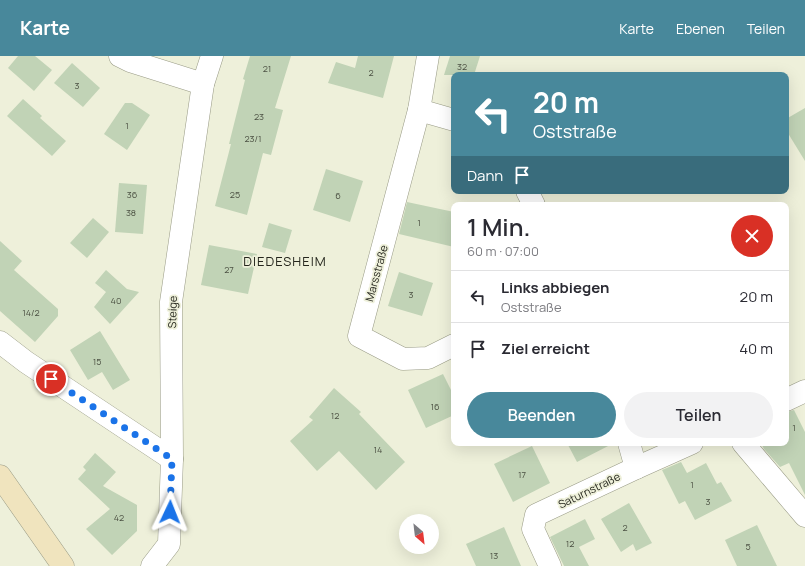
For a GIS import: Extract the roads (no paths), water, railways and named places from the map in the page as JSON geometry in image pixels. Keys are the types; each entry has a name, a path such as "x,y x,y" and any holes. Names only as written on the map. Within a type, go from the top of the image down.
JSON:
{"street":[{"path":"120,56 130,61 203,84"},
{"name":"Steige","path":"152,566 169,544 172,459 171,302 203,84 212,56"},
{"name":"Marsstraße","path":"428,56 419,110 359,336 403,359 428,358 451,346"},
{"path":"419,110 451,119"},
{"path":"0,342 26,362 172,459"},
{"path":"789,399 805,391"},
{"path":"630,446 636,468"},
{"name":"Saturnstraße","path":"550,566 533,529 536,515 685,446"},
{"path":"746,446 805,516"},
{"path":"0,476 63,566"}],"district":[{"name":"DIEDESHEIM","path":"285,261"}]}
